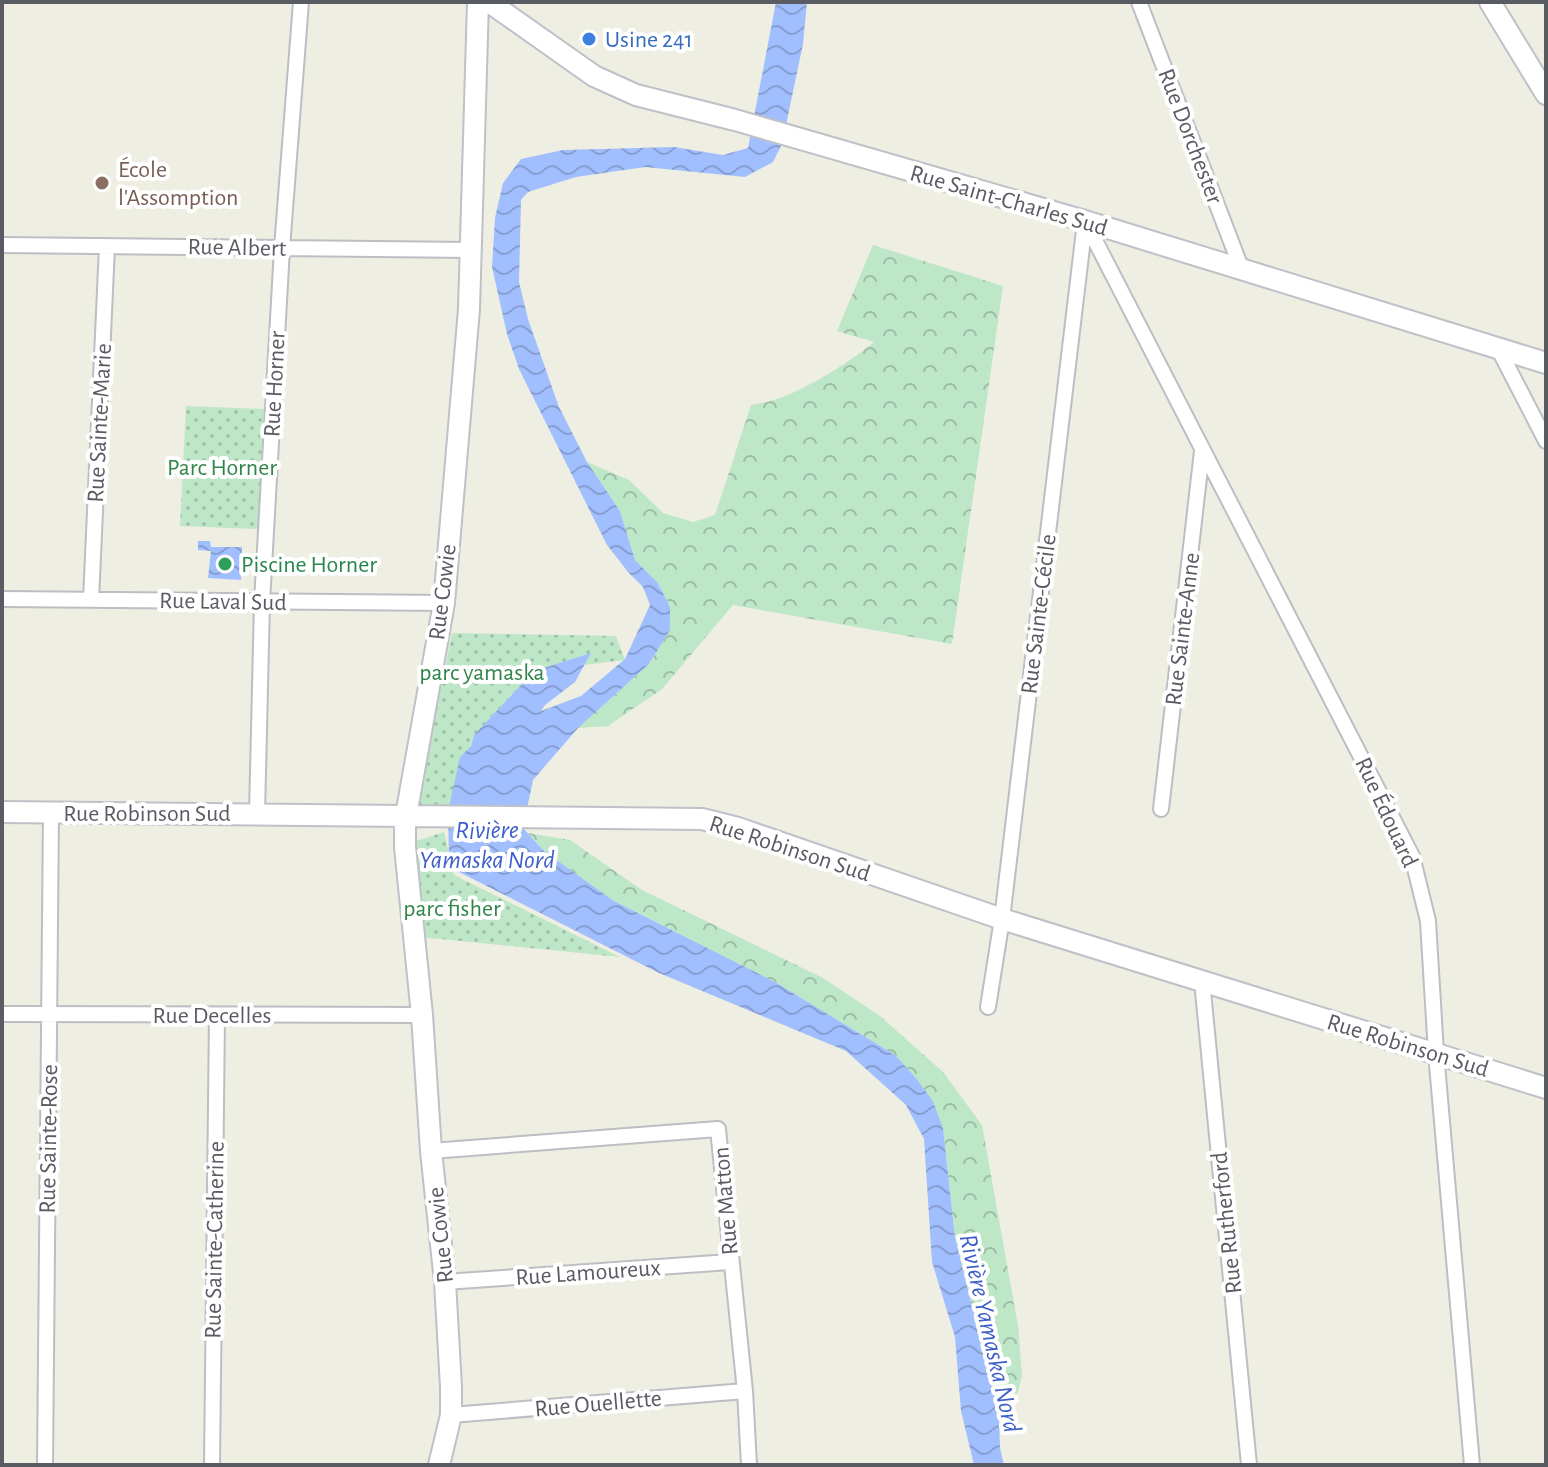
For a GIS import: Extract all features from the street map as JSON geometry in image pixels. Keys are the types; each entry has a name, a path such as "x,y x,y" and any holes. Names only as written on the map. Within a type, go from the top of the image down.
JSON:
{"street":[{"name":"Rue Horner","path":"257,814 262,602 282,248 301,2"},
{"name":"Rue Cowie","path":"439,1465 451,1415 445,1282 405,847 444,603 472,250 478,2"},
{"name":"Rue Saint-Charles Sud","path":"489,2 594,76 636,95 735,120 1085,221 1546,363"},
{"name":"Rue Dorchester","path":"1139,2 1242,270"},
{"path":"1490,2 1546,94"},
{"name":"Rue Édouard","path":"1085,221 1412,856 1428,921 1436,1053 1472,1465"},
{"name":"Rue Sainte-Cécile","path":"988,1007 1002,919 1085,221"},
{"name":"Rue Albert","path":"2,245 472,250"},
{"name":"Rue Sainte-Marie","path":"91,600 107,246"},
{"path":"1498,348 1546,441"},
{"name":"Rue Sainte-Anne","path":"1161,809 1202,450"},
{"name":"Rue Laval Sud","path":"2,599 444,603"},
{"name":"Rue Robinson Sud","path":"2,812 702,819 738,828 1002,919 1546,1088"},
{"name":"Rue Sainte-Rose","path":"45,1465 51,813"},
{"name":"Rue Rutherford","path":"1202,981 1249,1465"},
{"name":"Rue Decelles","path":"2,1014 422,1015"},
{"name":"Rue Sainte-Catherine","path":"212,1465 217,1015"},
{"name":"Rue Matton","path":"431,1151 718,1129 745,1391 749,1465"},
{"name":"Rue Lamoureux","path":"445,1282 730,1262"},
{"name":"Rue Ouellette","path":"451,1415 745,1391"}],"green space":[{"path":"873,245 1003,286 952,644 733,605 662,689 608,726 578,728 649,664 670,630 670,607 658,583 635,560 620,511 587,462 629,480 663,513 693,522 715,515 751,405 799,390 848,362 874,342 837,331"},
{"name":"Parc Horner","path":"186,406 264,409 259,529 180,526"},
{"name":"parc yamaska","path":"452,633 616,636 625,660 534,671 474,735 450,806 416,808"},
{"name":"parc fisher","path":"444,832 454,875 620,957 421,937 416,841"},
{"path":"528,833 570,840 642,890 823,978 880,1016 943,1072 982,1125 1018,1326 1022,1376 1018,1392 999,1416 955,1237 943,1128 933,1101 916,1078 895,1055 775,982 614,901 544,851"}],"water":[{"name":"Rivière Yamaska Nord","path":"776,2 807,2 803,44 782,144 773,162 745,177 645,167 576,177 528,192 521,200 519,282 528,319 559,407 587,462 620,511 635,560 658,583 670,607 670,630 649,664 578,728 533,780 523,828 544,851 614,901 775,982 895,1055 916,1078 933,1101 943,1128 955,1237 999,1416 1004,1465 974,1465 961,1411 955,1337 932,1262 924,1139 906,1105 846,1051 659,973 457,871 449,860 448,812 460,757 471,746 474,735 534,671 591,653 575,682 541,711 581,696 625,659 650,605 643,587 607,545 519,369 507,334 492,267 495,218 503,183 521,159 563,150 674,147 723,155 748,148"},
{"name":"Piscine Horner","path":"198,541 210,541 211,547 242,547 241,580 208,578 211,551 198,550"}],"place":[{"name":"Usine 241","path":"589,39"},
{"name":"École l'Assomption","path":"102,183"},
{"name":"Piscine Horner","path":"225,564"}]}
